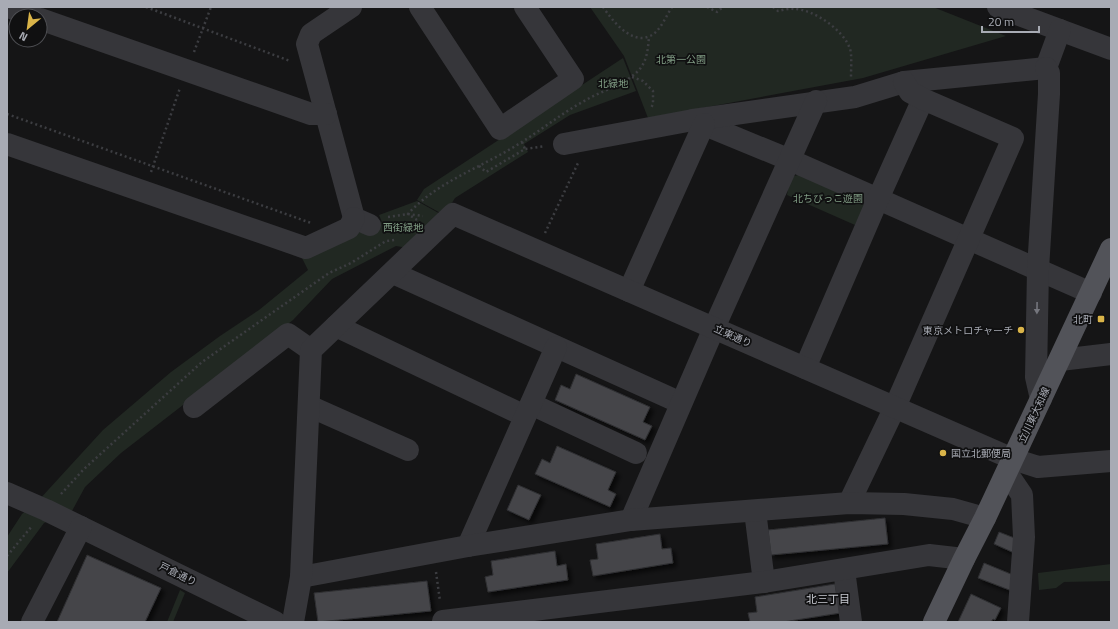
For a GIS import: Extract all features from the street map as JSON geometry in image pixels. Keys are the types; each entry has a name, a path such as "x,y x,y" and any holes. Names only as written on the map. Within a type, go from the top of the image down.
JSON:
{"main road":[{"name":"立川東大和線","path":"934,622 1010,466 1111,249"}],"street":[{"path":"7,144 306,248 362,221 326,114 307,44 311,34 351,7"},
{"path":"420,7 500,129 573,79 525,7"},
{"path":"998,7 1111,49"},
{"path":"48,21 186,71 312,114 326,114"},
{"path":"1046,68 1060,30"},
{"path":"564,144 652,127 698,122 816,101 855,97 904,82 1046,68"},
{"path":"1041,399 1036,377 1038,269 1049,94 1049,73 1046,68"},
{"path":"848,503 895,407 1013,138 923,99 910,92 904,82"},
{"path":"805,368 923,99"},
{"path":"631,520 714,328 816,101"},
{"path":"698,122 790,160 1091,293"},
{"path":"629,291 698,122"},
{"path":"293,622 301,577 312,350 453,214"},
{"name":"立東通り","path":"453,214 895,407 1010,466 1038,467 1111,461"},
{"path":"392,273 682,403"},
{"path":"336,326 528,410 636,453"},
{"path":"194,407 288,334 312,350"},
{"path":"468,546 556,347"},
{"path":"1060,360 1111,354"},
{"path":"309,406 408,450"},
{"path":"1010,466 1022,495 1024,537 1018,622"},
{"path":"7,493 46,510"},
{"path":"301,577 468,546 631,520 848,503 904,504 953,509 985,518"},
{"name":"戸倉通り","path":"46,510 274,622"},
{"path":"755,511 764,582"},
{"path":"32,622 81,527"},
{"path":"443,621 764,582 929,555 964,558"},
{"path":"844,570 851,622"}],"path":[{"path":"146,7 281,58"},
{"path":"144,192 186,71 211,7"},
{"path":"603,7 621,29 638,37 649,37 657,30 672,7"},
{"path":"707,7 717,12 723,7"},
{"path":"773,7 778,11 794,8 808,12 830,24 839,32 851,50 850,62 855,97"},
{"path":"649,37 648,50 644,63 632,77 643,81 653,91 653,104 649,110 652,127"},
{"path":"7,114 317,226 324,240"},
{"path":"536,251 589,139"},
{"path":"522,142 525,149"},
{"path":"478,166 486,172 525,149 564,144"},
{"path":"362,221 408,214 427,216 453,214"},
{"path":"7,556 46,510"},
{"path":"433,553 443,621"}],"green space":[{"name":"北第一公園","path":"590,7 933,7 1006,36 863,78 648,118 624,56"},
{"name":"北緑地","path":"623,58 636,91 570,115 524,144 528,152 455,198 444,215 417,200 424,189"},
{"name":"北ちびっこ遊園","path":"806,173 868,201 855,225 787,195 790,177"},
{"name":"西街緑地","path":"417,201 444,216 408,248 396,246 332,279 293,320 121,453 85,487 72,511 44,523 7,573 7,537 22,514 38,501 103,430 171,372 220,336 259,310 308,270 302,258 382,222 379,215"},
{"path":"1111,564 1111,581 1064,582 1056,588 1039,590 1038,573"},
{"path":"180,590 185,593 173,622 167,622"}],"building":[{"path":"576,374 650,407 643,422 652,426 645,440 555,400 561,385 570,389"},
{"path":"557,446 616,472 608,490 616,494 610,507 535,474 542,459 550,463"},
{"path":"518,485 541,495 529,520 507,510"},
{"path":"885,518 888,544 771,555 768,530"},
{"path":"999,532 1017,539 1012,552 994,544"},
{"path":"660,534 662,549 671,548 673,563 593,576 590,560 598,559 596,544"},
{"path":"555,551 557,566 566,564 568,580 488,592 485,577 493,575 491,561"},
{"path":"87,555 161,588 145,622 57,622"},
{"path":"984,563 1018,577 1012,591 978,578"},
{"path":"427,581 431,611 318,622 314,593"},
{"path":"835,584 837,597 847,612 783,622 750,622 748,613 757,612 755,597"},
{"path":"971,594 1001,608 995,620 993,619 991,622 958,622"}],"place":[{"name":"北町","path":"1101,319"},
{"name":"東京メトロチャーチ","path":"1021,330"},
{"name":"国立北郵便局","path":"943,453"}],"district":[{"name":"北三丁目","path":"828,599"}]}
